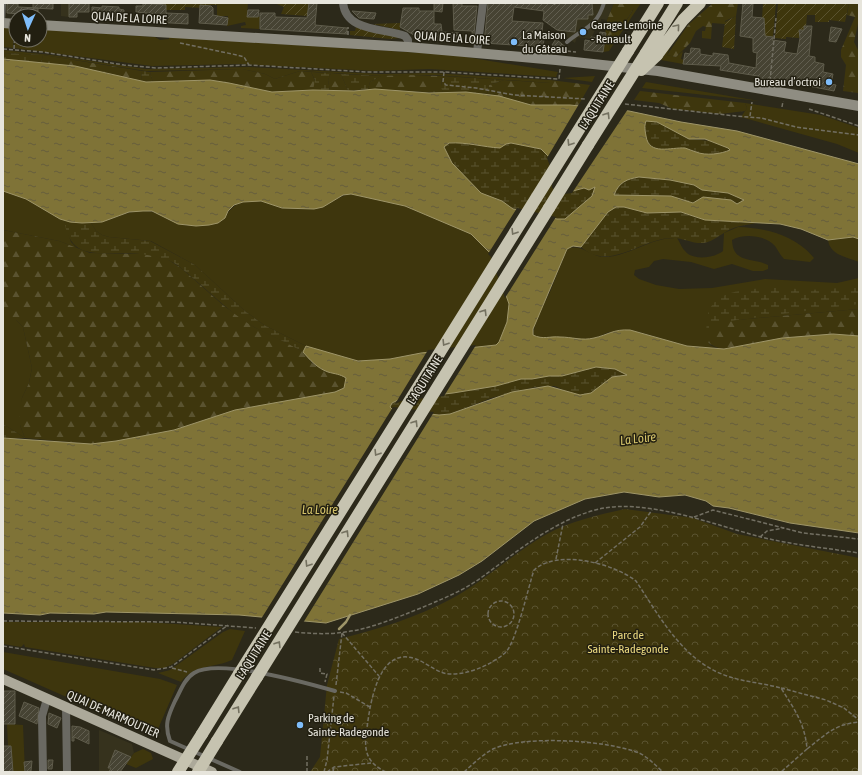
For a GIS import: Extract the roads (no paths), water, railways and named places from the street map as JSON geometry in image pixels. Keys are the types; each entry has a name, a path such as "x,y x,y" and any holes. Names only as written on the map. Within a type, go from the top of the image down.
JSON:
{"highway":[{"name":"L'AQUITAINE","path":"198,772 626,85 651,54 677,3"},
{"path":"651,54 700,3"},
{"name":"L'AQUITAINE","path":"178,772 655,7"}],"main road":[{"name":"QUAI DE LA LOIRE","path":"48,26 477,52 658,71 859,106"},
{"name":"QUAI DE MARMOUTIER","path":"3,679 212,772"}],"street":[{"path":"343,3 344,9 352,20 361,25 405,36 408,40 408,47"},
{"path":"477,52 483,3"},
{"path":"43,772 42,716 47,698"},
{"path":"66,707 67,772"}],"lane":[{"path":"3,22 4,3"},
{"path":"567,42 588,29 598,17 604,3"},
{"path":"240,772 170,741 166,732 166,718 186,680 193,673 210,668 274,675 334,691"}],"water":[{"name":"La Loire","path":"3,59 75,66 146,82 210,80 272,92 313,90 354,91 375,89 429,93 466,92 499,96 531,105 570,105 629,111 681,122 737,131 859,164 859,239 853,237 828,240 801,229 780,224 705,220 681,212 647,213 624,207 616,207 608,212 581,247 573,246 567,249 533,329 533,335 543,338 556,337 590,339 619,330 630,330 687,346 724,349 782,338 833,334 859,336 859,533 790,523 729,508 713,506 706,501 685,495 659,497 624,492 585,499 534,521 482,561 459,575 418,594 326,623 239,615 106,612 94,614 50,613 40,615 3,613 3,438 91,444 116,441 174,430 235,410 335,392 344,388 346,378 328,372 317,366 303,352 306,346 358,361 390,359 421,353 496,345 499,342 507,322 509,304 492,255 471,234 405,206 351,194 343,195 323,207 314,209 282,208 261,201 243,202 234,205 228,211 225,218 218,223 209,225 196,226 178,224 152,211 129,212 102,222 82,223 60,219 26,199 3,191","holes":["646,121 657,122 689,139 705,139 730,150 722,153 709,154 700,153 685,148 656,148 651,146 648,142 645,127","449,143 456,143 500,148 511,143 541,149 548,156 573,191 584,188 589,190 595,187 592,196 565,219 557,219 513,209 502,201 481,193 452,163 444,147","639,177 670,180 694,185 702,190 728,193 744,200 737,204 731,200 703,197 693,203 671,196 614,195 621,184 627,180","596,367 615,369 627,375 612,377 591,393 580,395 548,386 512,392 450,414 439,415 393,410 390,407 392,403 400,399 496,386 521,379 562,376"]}],"waterway":[{"path":"339,629 350,615"}],"place":[{"name":"Garage Lemoine - Renault","path":"583,32"},
{"name":"La Maison du Gâteau","path":"514,42"},
{"name":"Bureau d’octroi","path":"829,82"},
{"name":"Parking de Sainte-Radegonde","path":"300,725"}],"park label":[{"name":"Parc de Sainte-Radegonde","path":"628,642"}]}
